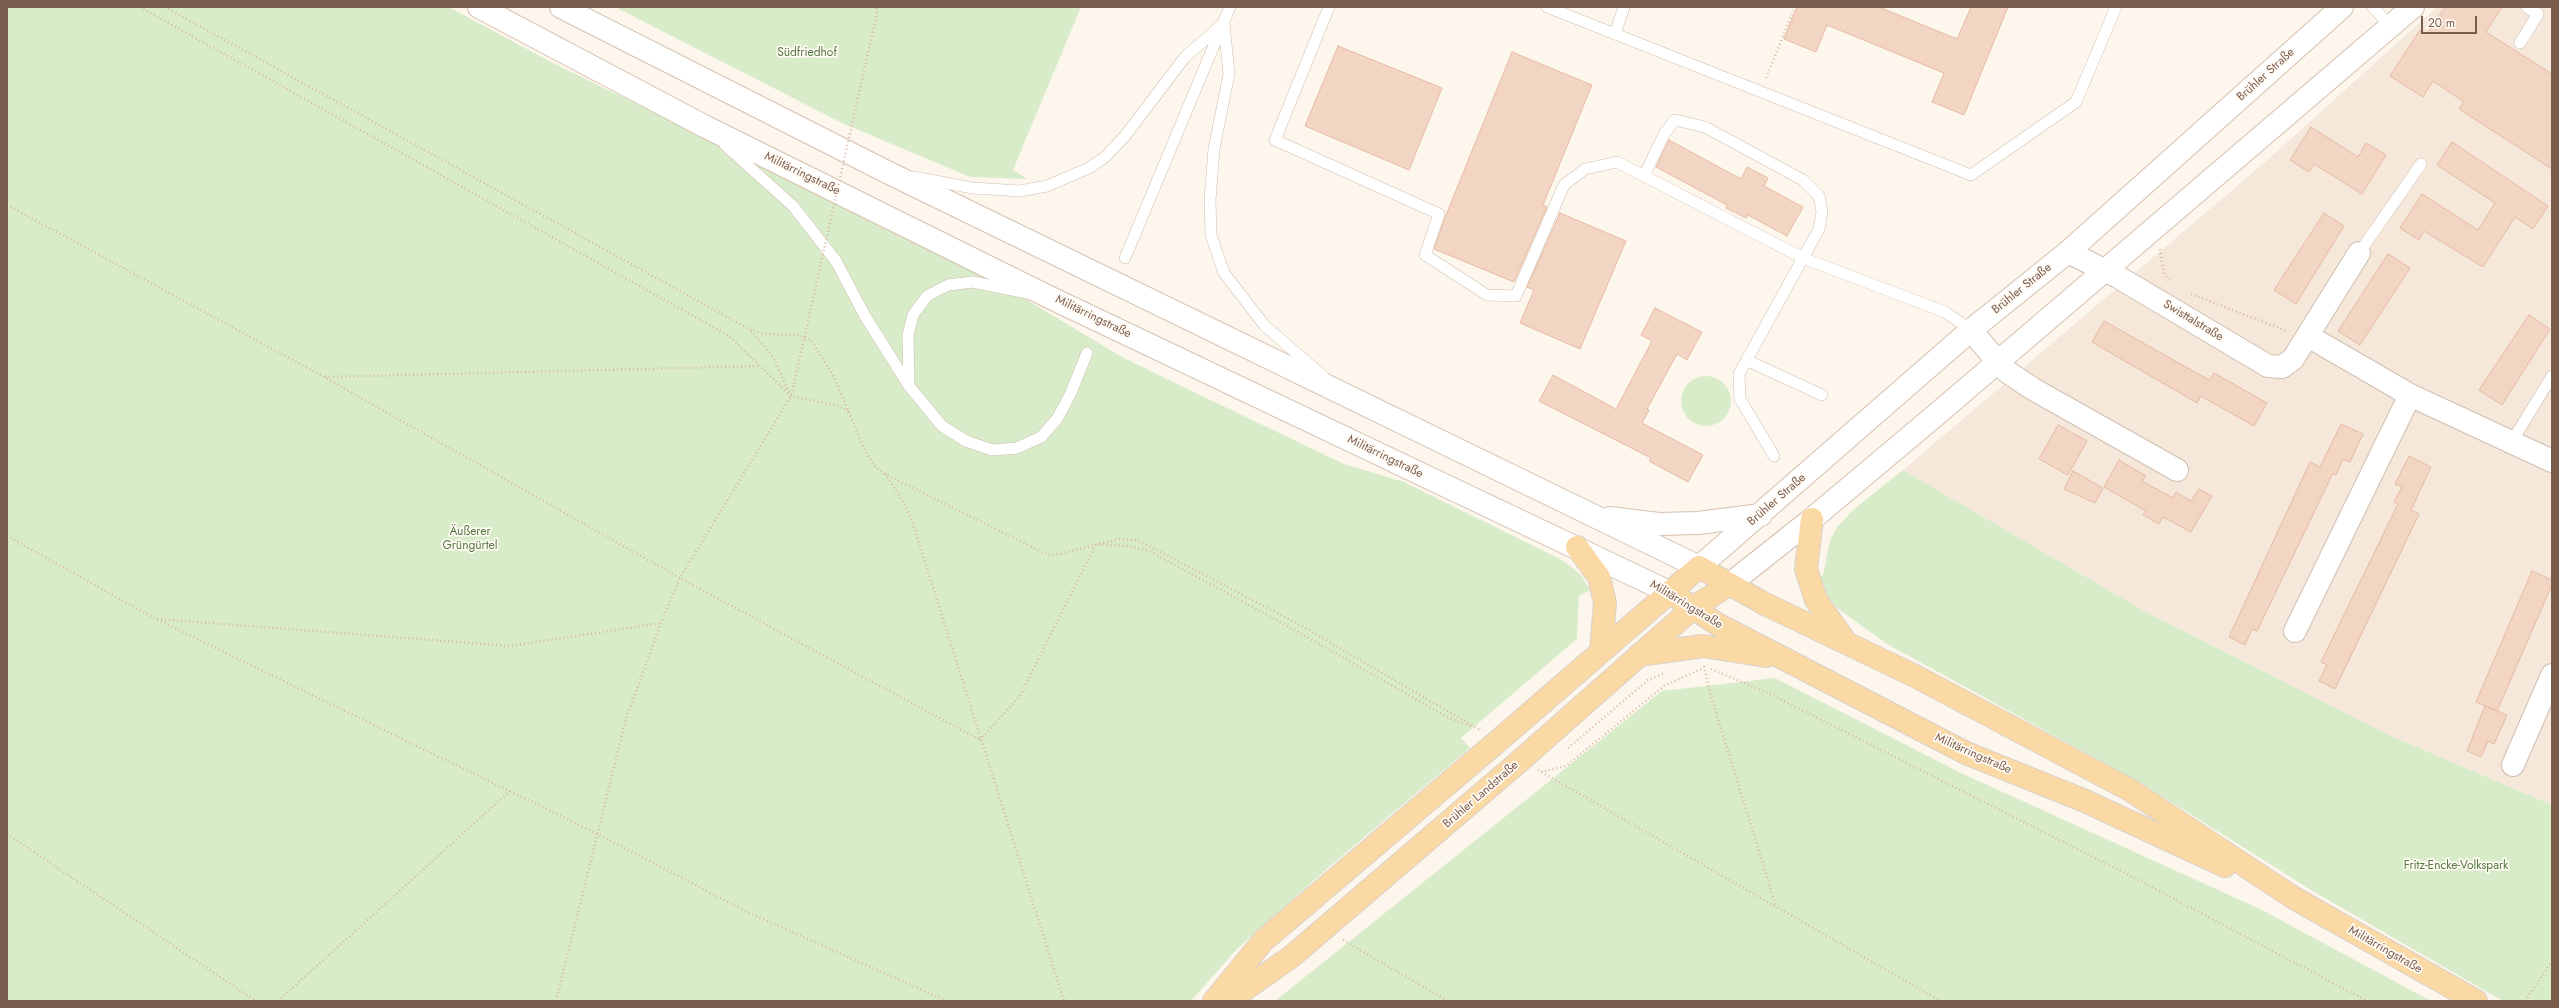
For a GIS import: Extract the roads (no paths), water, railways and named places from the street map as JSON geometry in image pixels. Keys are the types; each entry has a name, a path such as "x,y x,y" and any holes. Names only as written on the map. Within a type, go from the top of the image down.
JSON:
{"main road":[{"name":"Militärringstraße","path":"479,7 704,126 1049,297 1671,593 1694,607 1717,624 1966,753 2085,801 2294,898"},
{"name":"Militärringstraße","path":"561,7 889,173 1342,392 1699,567 1765,604 1914,676 2130,790 2294,898 2476,1001"},
{"name":"Brühler Straße","path":"1699,567 1761,515 1971,330 2068,252 2342,7"},
{"path":"1730,584 1812,519 2413,7"},
{"name":"Swisttalstraße","path":"2068,252 2104,271 2268,366 2282,367 2293,360 2359,253"},
{"path":"1971,330 2006,371 2033,389 2177,470"},
{"path":"2307,338 2410,395 2552,461"},
{"path":"2295,631 2410,395"},
{"path":"1593,516 1659,524 1698,523 1761,515"},
{"path":"1812,519 1806,569 1816,600 1847,643"},
{"path":"1577,547 1599,577 1605,603 1601,650"},
{"path":"1214,1001 1264,940 1498,741 1601,650 1671,593 1699,567"},
{"name":"Brühler Landstraße","path":"1228,1001 1291,957 1517,764 1638,655 1694,607 1730,584"},
{"path":"1638,655 1703,646 1786,660"},
{"path":"2513,765 2552,675"}],"lane":[{"path":"1125,258 1230,7"},
{"path":"1329,7 1275,140 1439,214 1425,255 1487,295 1516,296 1564,185 1585,169 1617,162 1803,258 1945,312 1971,330"},
{"path":"1547,7 1559,9 1615,34 1972,175 2076,102 2116,7"},
{"path":"1615,34 1624,7"},
{"path":"2373,7 2390,26"},
{"path":"2520,43 2538,14 2527,7"},
{"path":"889,173 997,190 1020,191 1047,186 1072,176 1105,157 1125,136 1185,57 1224,23"},
{"path":"1224,23 1229,74 1214,149 1210,200 1211,235 1224,273 1265,326 1342,392"},
{"path":"1644,176 1664,134 1675,120 1705,127 1803,180 1819,196 1822,212 1819,229 1739,374 1740,399 1774,456"},
{"path":"704,126 793,206 836,261 865,316 910,386 942,426 966,441 992,450 1017,448 1041,437 1057,419 1070,395 1087,353"},
{"name":"Swisttalstraße","path":"2359,253 2421,164"},
{"path":"910,386 908,335 914,315 927,296 948,285 973,282 1049,297"},
{"path":"1746,360 1822,395"},
{"path":"2511,443 2552,376"}],"park label":[{"name":"Südfriedhof","path":"807,53"},
{"name":"Äußerer Grüngürtel","path":"470,539"},
{"name":"Fritz-Encke-Volkspark","path":"2456,866"}]}
